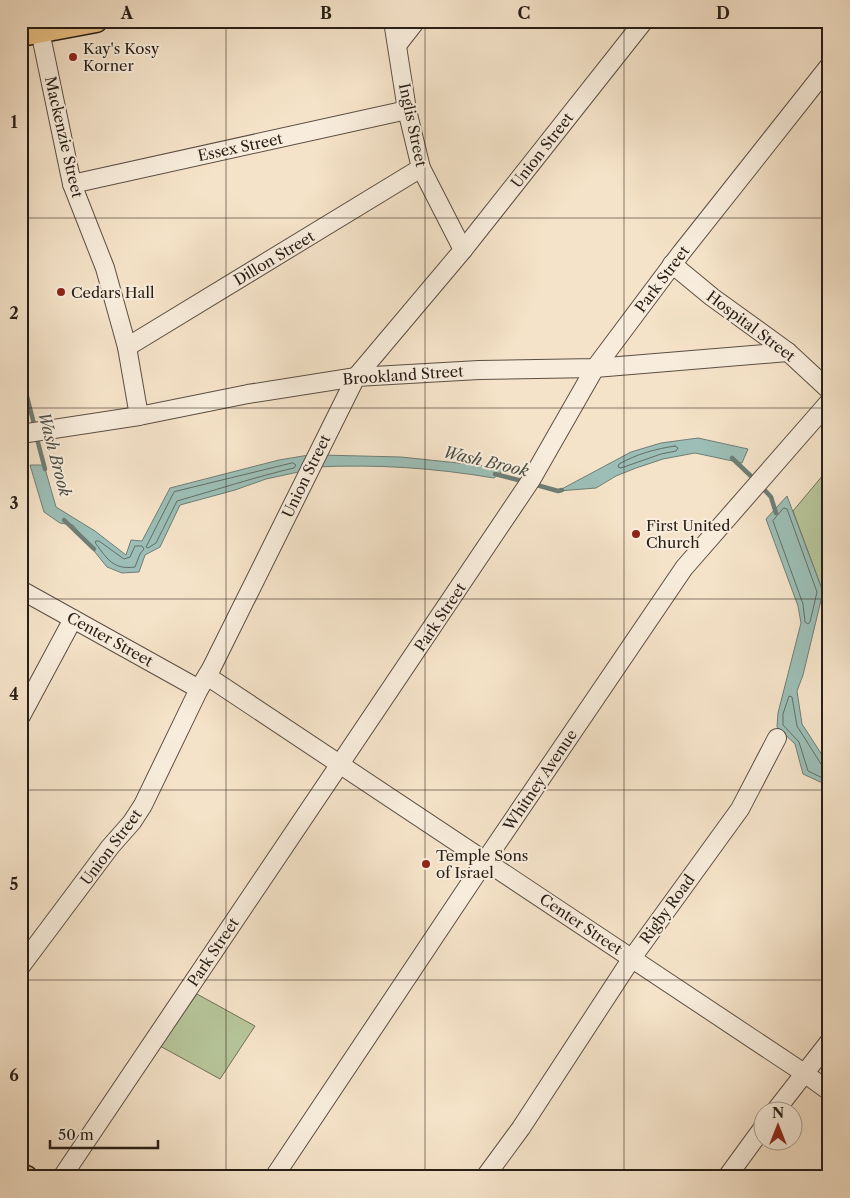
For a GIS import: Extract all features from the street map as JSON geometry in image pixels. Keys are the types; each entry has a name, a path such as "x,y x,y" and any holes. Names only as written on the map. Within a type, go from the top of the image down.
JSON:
{"main road":[{"path":"31,33 96,21"},
{"path":"21,1176 26,1177"}],"street":[{"name":"Inglis Street","path":"393,21 407,110 421,168 462,250"},
{"path":"398,44 416,21"},
{"name":"Union Street","path":"21,966 110,847 138,814 356,377 462,250 644,21"},
{"name":"Mackenzie Street","path":"31,33 72,184 105,268 127,347 139,416"},
{"name":"Park Street","path":"62,1177 531,480 595,368 672,264 829,66"},
{"name":"Essex Street","path":"72,184 407,110"},
{"name":"Dillon Street","path":"127,347 421,168"},
{"name":"Hospital Street","path":"672,264 712,297 788,352 829,390"},
{"name":"Brookland Street","path":"21,434 139,416 248,394 356,377 479,370 595,368 788,352"},
{"name":"Whitney Avenue","path":"274,1177 684,568 829,402"},
{"name":"Center Street","path":"21,590 73,619 203,682 340,764 829,1091"},
{"path":"21,716 73,619"},
{"name":"Rigby Road","path":"485,1177 521,1128 632,958 740,809 777,738"},
{"path":"784,1100 829,1042"},
{"path":"727,1177 752,1143"}],"green space":[{"path":"829,468 829,596 823,592 793,511"},
{"path":"197,994 255,1026 220,1079 160,1046"}],"water":[{"path":"698,438 748,449 742,463 695,453 663,459 636,468 616,476 596,488 558,491 631,452 661,443"},
{"path":"309,455 303,471 266,479 235,490 180,505 160,547 145,555 139,572 122,573 107,567 73,525 60,523 44,512 30,465 44,465 56,507 95,531 126,555 131,540 142,541 170,488 279,460"},
{"path":"321,455 401,457 506,468 494,478 405,468 361,466 316,467"},
{"path":"787,496 823,592 803,675 797,691 802,724 826,761 829,762 829,786 803,774 795,744 777,727 778,713 801,623 798,606 766,519"}],"waterway":[{"name":"Wash Brook","path":"21,373 35,428"},
{"name":"Wash Brook","path":"36,435 45,469"},
{"name":"Wash Brook","path":"732,458 755,480"},
{"name":"Wash Brook","path":"495,474 526,482"},
{"name":"Wash Brook","path":"533,484 558,491 562,490"},
{"name":"Wash Brook","path":"761,486 771,497 776,513"},
{"name":"Wash Brook","path":"64,520 94,549"}],"place":[{"name":"Kay's Kosy Korner","path":"73,57"},
{"name":"Cedars Hall","path":"61,292"},
{"name":"First United Church","path":"636,534"},
{"name":"Temple Sons of Israel","path":"426,864"}]}
